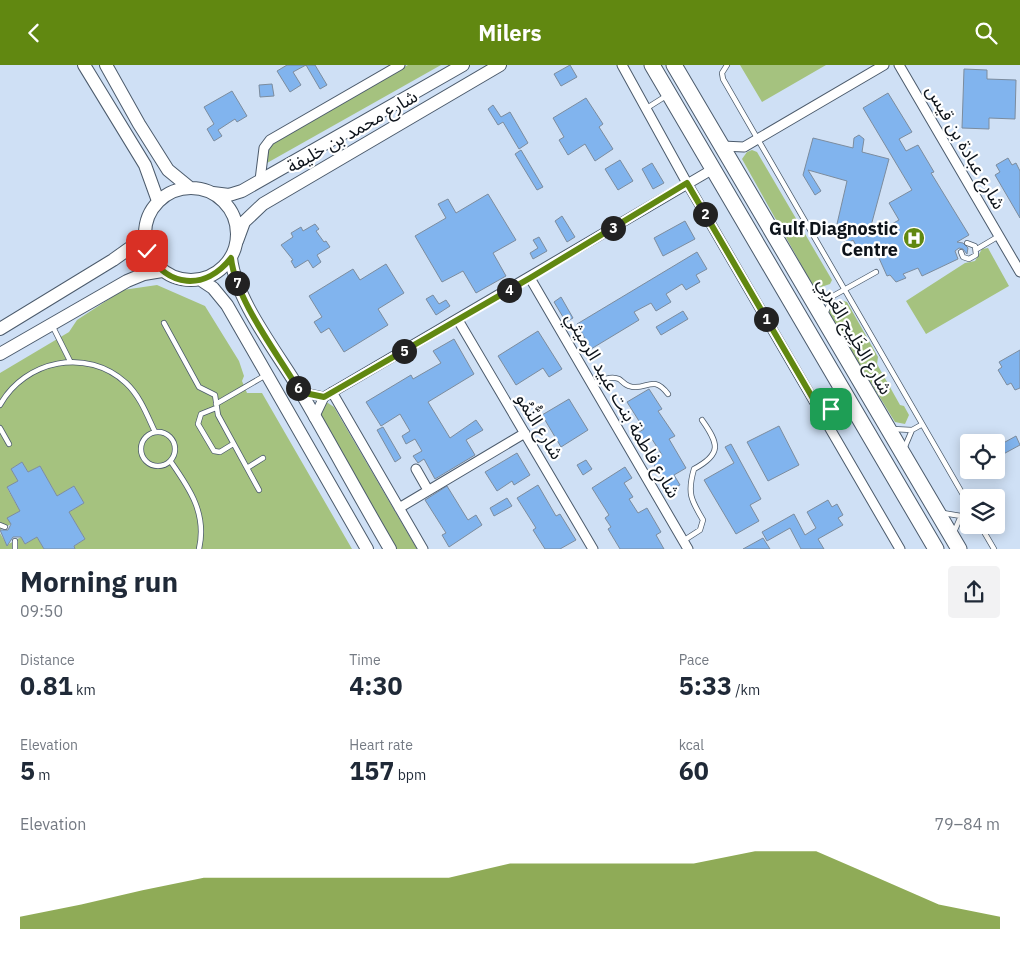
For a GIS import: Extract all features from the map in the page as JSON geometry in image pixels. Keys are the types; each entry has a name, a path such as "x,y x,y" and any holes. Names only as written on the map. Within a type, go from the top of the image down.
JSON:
{"highway":[{"path":"652,65 936,549"},
{"name":"شارع الخَلِيج العَربِي","path":"674,65 956,544"}],"main road":[{"path":"84,65 145,165 158,201"},
{"name":"شارع محمد بن خليفة","path":"213,193 229,195 242,191 463,65"},
{"name":"شارع محمد بن خليفة","path":"237,241 244,222 263,203 500,65"},
{"path":"109,67 139,124 168,169 190,188"},
{"path":"190,188 213,193 224,202 232,213 237,227 237,241 231,258 223,268 201,280 181,280 162,271 153,262 147,251 144,238 147,218 158,201 167,194 190,188"},
{"path":"0,329 113,260 144,238"},
{"path":"231,258 235,278 242,296 300,392 390,549"},
{"path":"0,354 127,281 144,274 162,271"},
{"path":"201,280 223,299 367,549"}],"street":[{"path":"260,180 264,148 270,140 400,65"},
{"path":"622,65 687,183 900,549"},
{"path":"722,146 744,147 884,65"},
{"name":"شارع عبادة بن قيس","path":"899,65 1020,272"},
{"path":"735,168 744,147"},
{"path":"314,418 328,394 530,278 713,169"},
{"name":"شارع فاطمة بنت عبيد الرميثي","path":"530,278 686,545"},
{"name":"شارع النُّمُو","path":"458,320 593,549"},
{"path":"831,409 841,388"},
{"path":"300,392 328,394"},
{"path":"328,394 423,549"},
{"path":"822,414 831,409 854,410"},
{"path":"399,508 525,433"},
{"path":"416,469 428,491"}],"lane":[{"path":"727,65 722,73 723,79 960,490"},
{"path":"647,108 669,94"},
{"path":"961,252 966,259 972,259 976,255 977,249 999,235"},
{"path":"967,243 973,244 977,249"},
{"path":"824,320 833,296 876,272"},
{"path":"807,291 833,296"},
{"path":"51,323 70,361"},
{"path":"164,323 199,387 214,393 218,415 259,490"},
{"path":"0,405 10,393 34,373 51,365 70,361 96,365 126,383 138,397 156,432"},
{"path":"233,444 220,452 214,451 198,424 202,414 267,375"},
{"path":"592,385 608,378 617,378 629,386 638,387 653,383 662,386 668,394"},
{"path":"686,545 700,530 703,520 690,498 690,482 694,469 710,461 714,451 713,436 702,420"},
{"path":"887,427 912,430 921,425"},
{"path":"0,428 9,444"},
{"path":"903,454 912,430"},
{"path":"156,432 164,433 174,441 175,454 171,462 163,466 155,466 147,462 142,455 142,443 148,436 156,432"},
{"path":"246,468 263,458"},
{"path":"171,462 191,492 200,513 202,533 200,549"},
{"path":"936,510 960,516"},
{"path":"956,544 960,525"},
{"path":"985,534 994,549"},
{"path":"15,541 15,549"}],"green space":[{"path":"408,65 441,65 267,163 266,147"},
{"path":"740,65 826,65 762,102"},
{"path":"752,150 757,152 832,280 830,284 821,287 812,284 742,159 747,152"},
{"path":"988,248 1009,286 926,334 906,301 965,263 975,261 982,249"},
{"path":"157,285 205,306 239,361 244,376 242,381 247,393 262,393 352,549 75,549 74,546 85,539 69,512 84,503 74,486 57,496 40,466 28,472 22,462 11,469 18,481 7,488 20,511 8,518 11,524 0,530 0,373 69,332 77,320 123,290"},
{"path":"840,300 847,302 878,357 877,364 900,405 904,406 909,415 905,424 895,422 828,313 833,303"},
{"path":"328,403 334,407 417,549 394,549 316,414 319,404"},
{"path":"0,533 7,545 21,537 25,544 37,537 44,549 0,549"}],"building":[{"path":"287,65 306,65 293,72 301,85 290,92 277,71"},
{"path":"306,65 315,65 327,85 320,89"},
{"path":"570,65 577,77 561,86 554,74"},
{"path":"964,69 987,70 987,79 1016,80 1015,119 989,118 989,129 962,128"},
{"path":"272,84 274,96 260,97 259,85"},
{"path":"232,91 247,116 237,122 235,119 218,130 222,136 214,141 207,129 214,124 204,107"},
{"path":"888,93 912,132 899,139 906,151 918,145 934,172 931,173 969,235 957,242 963,243 968,248 967,254 963,249 959,248 955,251 958,259 922,276 918,268 903,274 906,278 896,282 890,275 887,276 874,247 861,254 853,240 846,244 838,232 847,227 837,224 847,181 808,170 821,191 815,195 803,175 813,138 853,148 854,138 859,135 864,139 862,152 889,159 868,237 899,220 889,203 912,190 863,108"},
{"path":"586,98 603,124 599,127 613,149 595,161 585,144 568,155 559,140 564,137 553,118"},
{"path":"493,105 501,117 510,112 528,143 519,149 503,122 498,125 488,109"},
{"path":"521,150 543,187 537,190 515,154"},
{"path":"1008,158 1012,165 1016,163 1020,171 1020,218 995,175 1000,172 996,165"},
{"path":"620,160 633,181 618,190 605,169"},
{"path":"652,163 664,183 653,189 642,169"},
{"path":"488,194 516,240 493,253 506,276 476,293 463,271 442,282 415,236 446,218 438,204 448,199 456,213"},
{"path":"562,216 575,237 567,242 555,221"},
{"path":"685,221 695,239 663,256 654,238"},
{"path":"315,224 319,229 316,231 330,247 317,255 321,262 313,268 308,260 295,268 291,261 293,260 281,245 293,237 291,233 301,227 303,231"},
{"path":"539,237 547,251 533,259 530,253 538,248 533,240"},
{"path":"697,252 707,269 696,275 700,282 686,290 682,284 666,294 671,302 656,311 651,303 634,312 639,320 591,349 577,324"},
{"path":"386,264 404,293 378,309 388,325 344,352 329,328 321,333 314,322 322,317 309,296 353,269 360,280"},
{"path":"433,295 439,304 446,300 450,306 436,315 426,299"},
{"path":"561,297 573,318 566,322 554,302"},
{"path":"683,311 688,319 661,335 656,327"},
{"path":"538,331 562,369 549,377 543,368 516,385 498,356"},
{"path":"454,339 474,374 428,402 450,438 476,420 483,430 466,440 475,455 435,479 424,459 418,463 413,456 422,451 415,439 406,444 402,436 410,431 400,414 381,426 366,402 411,375 413,379 441,363 433,351"},
{"path":"1020,350 1020,388 1015,390 1011,383 1007,385 998,370 1002,367 999,362"},
{"path":"649,389 662,409 658,411 675,436 669,439 686,468 674,475 680,485 669,491 652,461 662,455 650,436 641,442 636,434 644,429 627,402"},
{"path":"569,399 588,430 561,447 542,415"},
{"path":"779,426 799,465 768,481 747,442"},
{"path":"383,427 401,458 395,462 377,430"},
{"path":"1016,436 1020,445 1005,453 1005,442"},
{"path":"731,444 761,499 750,505 759,521 736,534 704,480 734,463 725,447"},
{"path":"517,453 530,475 514,485 512,481 497,491 485,472"},
{"path":"586,460 592,469 583,475 577,465"},
{"path":"22,462 28,472 40,466 57,496 74,486 84,503 69,512 85,539 74,546 75,549 44,549 37,537 25,544 21,537 13,537 7,546 0,530 8,530 11,524 7,518 20,511 7,487 18,481 11,469"},
{"path":"625,467 632,478 624,483 633,497 629,499 638,513 647,508 661,532 656,535 664,549 620,549 608,529 611,527 605,518 609,515 592,488"},
{"path":"538,485 556,516 560,514 576,540 560,549 545,549 533,530 536,528 517,498"},
{"path":"447,486 468,520 476,515 482,525 449,547 442,535 446,533 425,500"},
{"path":"507,498 512,506 494,516 490,508"},
{"path":"828,500 832,507 837,504 843,515 838,518 843,525 818,539 824,549 801,549 790,528 767,541 762,532 794,514 805,535 816,528 807,512"},
{"path":"763,538 770,549 743,549"}],"place":[{"name":"Gulf Diagnostic Centre","path":"914,238"}],"route":[{"path":"147,251 153,262 162,271 174,278 188,281 201,280 213,275 223,268 231,258 232,268 242,296 300,392 324,397 530,278 687,183 822,414 831,409"}]}
